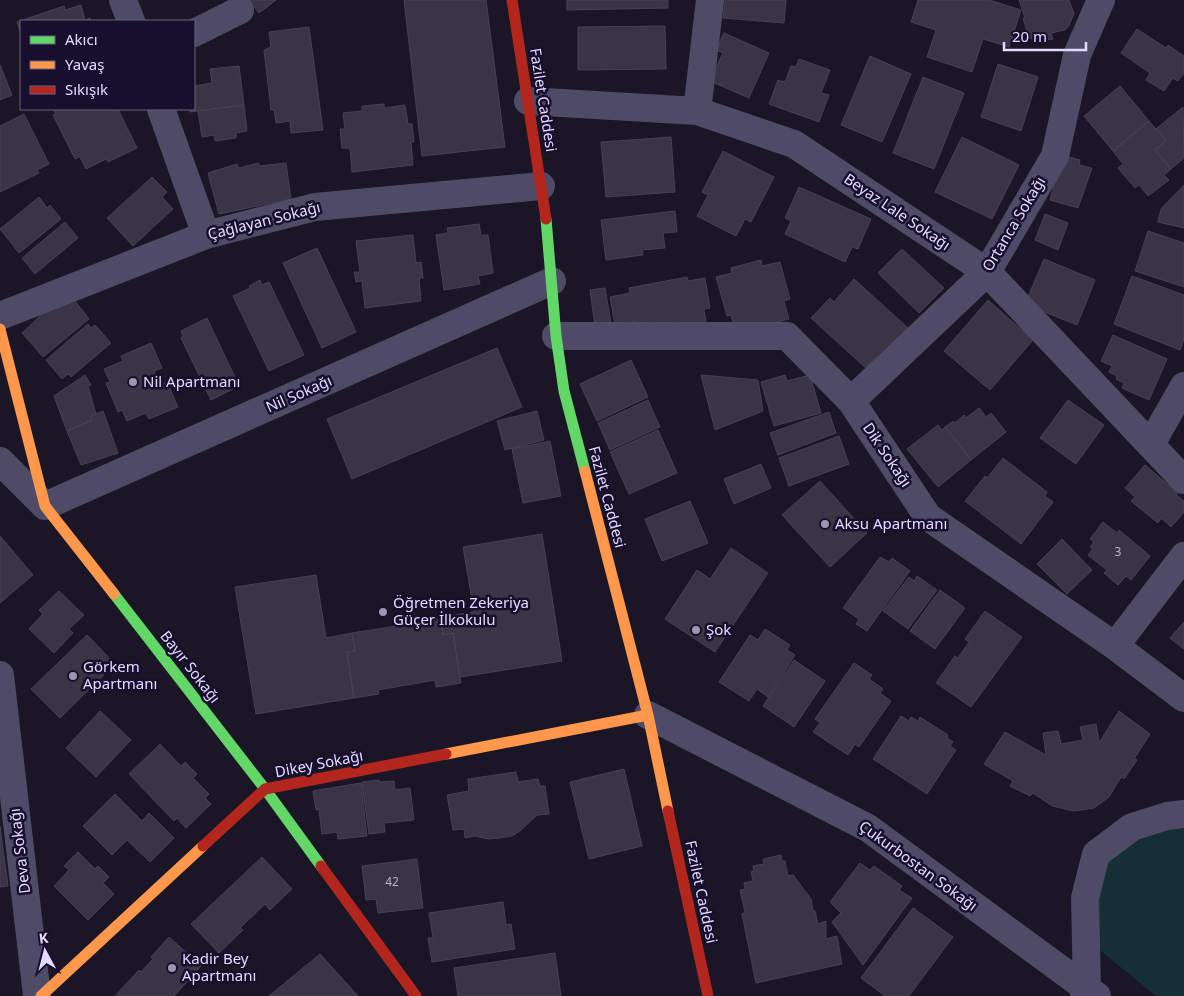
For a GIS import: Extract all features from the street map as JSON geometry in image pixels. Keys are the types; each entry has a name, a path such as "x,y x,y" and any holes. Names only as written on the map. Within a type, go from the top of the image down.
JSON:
{"street":[{"path":"123,0 131,20"},
{"name":"Fazilet Caddesi","path":"512,0 541,186 556,336 564,391 648,714 708,996"},
{"path":"697,112 710,0"},
{"name":"Ortanca Sokağı","path":"851,401 987,272 1055,156 1077,56 1101,0"},
{"path":"195,32 240,10"},
{"name":"Beyaz Lale Sokağı","path":"528,101 697,112 794,144 987,272 1184,480"},
{"path":"161,110 206,235"},
{"name":"Çağlayan Sokağı","path":"0,316 206,235 315,206 541,186"},
{"name":"Nil Sokağı","path":"45,506 552,281"},
{"name":"Bayır Sokağı","path":"0,329 45,506 265,789 416,996"},
{"name":"Dik Sokağı","path":"556,336 787,336 851,401 928,517 1115,646 1184,698"},
{"path":"1151,444 1184,386"},
{"path":"0,461 45,506"},
{"path":"1115,646 1184,556"},
{"name":"Deva Sokağı","path":"0,675 37,996"},
{"name":"Dikey Sokağı","path":"42,996 265,789 648,714"},
{"name":"Çukurbostan Sokağı","path":"648,714 868,828 1089,994"},
{"path":"1089,994 1085,898 1096,854 1132,827 1167,816 1184,814"}],"green space":[{"path":"1184,819 1184,996 1156,996 1101,951 1090,913 1106,862 1130,843"}],"building":[{"path":"249,0 276,0 259,13"},
{"path":"404,0 486,0 505,147 422,156"},
{"path":"567,0 668,0 668,8 567,10"},
{"path":"725,0 786,0 784,23 723,18"},
{"path":"918,0 989,0 1021,10 1009,47 983,39 972,72 927,57 936,30 911,22"},
{"path":"1019,0 1069,0 1074,14 1065,30 1051,33 1053,39 1041,41 1039,36 1029,39"},
{"path":"81,5 85,20 23,20 64,6 65,10"},
{"path":"665,26 666,69 578,70 578,27"},
{"path":"309,27 323,130 291,133 290,121 276,123 274,110 271,110 264,50 271,47 269,32"},
{"path":"1137,29 1166,48 1168,45 1184,56 1184,73 1178,81 1173,78 1164,91 1146,80 1150,73 1121,53"},
{"path":"724,33 769,53 749,98 710,81 723,53 716,50"},
{"path":"870,56 911,74 882,142 841,125"},
{"path":"799,59 830,70 821,93 829,95 819,122 769,104 778,80 785,82 791,66 796,67"},
{"path":"998,64 1038,77 1021,131 981,117"},
{"path":"0,65 12,95 0,100"},
{"path":"239,66 244,105 190,112 190,110 195,110 195,86 212,83 210,69"},
{"path":"923,77 964,93 934,169 893,153"},
{"path":"1120,86 1149,121 1113,151 1084,116"},
{"path":"384,104 384,108 405,105 408,124 412,124 414,142 411,142 413,165 352,172 350,148 342,148 340,129 345,129 343,113 362,111 362,106"},
{"path":"244,105 247,131 236,133 236,138 215,141 214,135 202,137 198,111"},
{"path":"1183,107 1184,158 1171,169 1155,150 1166,141 1156,129"},
{"path":"54,110 118,110 137,148 108,162 106,159 86,169 80,157 75,159 53,115 56,114"},
{"path":"24,114 49,164 37,170 39,173 0,192 0,126"},
{"path":"1149,121 1166,141 1155,150 1171,169 1164,175 1169,180 1148,196 1139,185 1135,188 1118,168 1123,164 1113,151"},
{"path":"671,137 675,192 606,197 601,142"},
{"path":"962,137 1019,165 992,219 935,192"},
{"path":"723,151 774,177 751,222 745,219 736,236 697,216 708,195 702,192"},
{"path":"1062,155 1080,160 1079,165 1092,168 1078,208 1050,200"},
{"path":"258,163 260,166 286,163 291,199 219,214 208,173 237,164 239,168"},
{"path":"152,177 167,192 162,197 173,209 133,246 107,218"},
{"path":"1184,185 1184,228 1158,222 1161,209"},
{"path":"799,187 871,219 858,249 852,247 845,262 785,234 791,221 785,218"},
{"path":"39,197 47,208 50,205 61,219 19,253 0,229"},
{"path":"675,211 677,232 663,233 665,248 642,250 643,255 606,260 601,220"},
{"path":"1045,214 1068,223 1058,250 1035,240"},
{"path":"65,222 78,238 35,274 22,258"},
{"path":"479,224 481,235 488,235 493,273 478,276 480,284 444,290 436,235 448,233 447,228"},
{"path":"1148,231 1184,243 1184,287 1135,271"},
{"path":"413,235 416,263 421,262 423,278 419,278 421,301 365,308 362,281 356,282 354,272 360,272 356,241"},
{"path":"317,248 356,332 322,348 283,263"},
{"path":"902,249 944,288 919,313 878,273"},
{"path":"1044,259 1095,280 1077,325 1025,304"},
{"path":"761,260 762,266 780,262 790,299 784,301 789,319 736,333 731,315 727,316 716,277 732,273 731,268"},
{"path":"1132,276 1184,295 1184,339 1180,350 1114,324"},
{"path":"687,277 688,281 705,278 710,308 704,309 707,329 678,330 677,322 653,326 652,322 637,324 636,321 615,325 610,297 630,293 629,288"},
{"path":"854,279 908,328 869,371 811,318 830,298 834,302"},
{"path":"260,280 262,285 269,282 304,355 269,371 233,296 250,288 249,286"},
{"path":"605,288 611,323 595,326 590,290"},
{"path":"988,300 1033,340 990,390 944,351"},
{"path":"56,301 75,301 89,319 43,357 22,333"},
{"path":"207,318 239,386 211,400 181,338 183,336 181,331"},
{"path":"88,324 91,328 95,325 111,343 71,377 68,374 62,379 46,360"},
{"path":"1113,335 1167,359 1149,400 1122,388 1124,383 1116,379 1117,376 1109,372 1112,366 1101,361"},
{"name":"Nil Apartmanı","path":"151,343 162,368 154,371 160,385 167,382 178,407 149,419 146,413 127,421 122,410 118,412 106,383 110,382 104,369 123,361 121,356"},
{"path":"497,348 522,407 352,479 327,419"},
{"path":"631,360 648,397 597,421 580,384"},
{"path":"85,375 91,385 88,386 96,414 91,416 92,420 67,431 54,396"},
{"path":"701,375 758,380 763,411 715,430"},
{"path":"785,375 787,381 810,375 821,413 774,426 761,382"},
{"path":"648,400 660,427 610,450 598,423"},
{"path":"1068,400 1104,425 1076,464 1040,438"},
{"path":"979,408 986,417 991,413 1006,432 971,460 945,427 953,421 955,423 964,415 966,418"},
{"path":"103,411 118,453 81,465 67,431 92,420 91,416"},
{"path":"537,411 544,440 505,450 497,421"},
{"path":"829,412 836,433 778,455 770,433"},
{"path":"938,425 942,430 945,427 971,460 938,487 907,449"},
{"path":"658,430 677,473 629,494 610,452"},
{"path":"839,436 849,464 789,486 779,458"},
{"path":"550,441 561,496 523,503 512,449"},
{"path":"1003,458 1047,492 1045,496 1053,502 1021,544 965,501 985,476 987,478"},
{"path":"761,464 771,488 734,504 724,479"},
{"path":"1145,465 1178,493 1176,495 1184,501 1184,512 1171,527 1161,518 1158,523 1131,501 1135,497 1125,488"},
{"name":"Aksu Apartmanı","path":"820,481 867,533 830,567 782,515"},
{"path":"690,501 708,543 662,561 645,519"},
{"path":"1103,522 1117,533 1119,530 1150,556 1131,580 1126,576 1118,585 1104,573 1107,570 1088,555 1093,549 1090,547 1094,542 1090,539"},
{"path":"542,534 562,661 460,677 453,633 443,635 441,617 474,612 463,547"},
{"path":"0,536 33,575 0,603"},
{"path":"1062,539 1092,570 1067,594 1037,564"},
{"path":"731,548 768,573 715,652 665,619 697,570 710,579"},
{"path":"880,557 889,562 892,558 910,571 867,631 856,624 859,619 843,608"},
{"path":"316,575 326,638 352,633 355,651 347,652 354,698 256,714 235,587"},
{"path":"917,576 937,590 908,629 883,611 909,577 914,581"},
{"path":"940,590 965,608 935,649 910,631"},
{"path":"59,591 84,615 69,629 73,633 54,653 29,629 43,614 39,610"},
{"path":"985,611 1022,637 971,707 936,683 955,656 958,658 969,642 965,639"},
{"path":"441,619 443,635 453,633 461,683 436,687 435,680 378,690 379,694 354,698 347,652 355,651 352,633"},
{"path":"1184,622 1184,649 1170,638"},
{"path":"765,629 790,645 787,650 795,655 768,697 757,689 749,701 719,682 750,635 758,640"},
{"name":"Görkem Apartmanı","path":"87,635 115,664 60,718 31,689"},
{"path":"794,660 825,681 794,727 763,706"},
{"path":"854,663 872,675 869,679 883,689 880,693 891,701 859,747 855,744 848,755 813,732 820,723 815,719"},
{"path":"100,711 131,740 96,777 66,748"},
{"path":"1119,711 1150,734 1134,759 1137,760 1124,779 1121,777 1109,797 1094,808 1074,811 1052,806 1033,793 1030,796 1010,786 1013,781 984,764 1005,732 1046,755 1043,733 1058,731 1061,744 1083,740 1080,727 1096,724 1099,743"},
{"path":"901,716 909,721 911,717 918,721 920,717 948,735 947,738 953,742 950,746 956,750 927,794 873,759"},
{"path":"160,744 181,766 185,762 197,774 193,778 209,794 205,798 211,804 186,828 177,818 174,821 129,774"},
{"path":"624,769 642,846 589,859 570,782"},
{"path":"516,772 518,782 538,779 540,786 545,786 549,814 537,815 512,836 500,838 488,839 475,836 465,838 464,829 453,830 447,795 469,791 468,779"},
{"path":"379,780 379,782 394,781 395,790 410,788 414,820 384,823 385,832 369,834 362,782"},
{"path":"361,783 367,836 338,839 337,832 322,834 319,809 316,810 313,791"},
{"path":"115,794 142,821 149,813 174,838 150,862 127,840 112,855 83,826"},
{"path":"0,826 8,886 0,887"},
{"path":"78,852 95,869 98,866 109,877 103,883 114,894 88,920 54,886 69,870 64,866"},
{"path":"781,855 782,861 785,861 788,876 793,875 811,899 818,924 826,921 826,939 837,936 842,964 756,983 742,914 745,912 740,890 745,889 744,883 753,881 751,872 754,871 753,866 764,864 763,859"},
{"path":"262,857 292,889 270,910 265,904 240,928 243,930 219,953 191,924"},
{"path":"417,859 423,908 378,913 376,899 366,900 362,866"},
{"path":"860,863 870,870 874,866 902,886 899,890 912,898 863,965 832,922 841,913 830,902"},
{"path":"503,902 506,925 511,924 515,949 432,962 428,938 433,938 429,913"},
{"path":"913,908 953,937 909,996 885,996 861,978"},
{"name":"Kadir Bey Apartmanı","path":"169,937 201,966 174,996 115,996 139,970 141,972 153,959 151,957"},
{"path":"555,953 561,996 458,996 454,968"},
{"path":"320,954 358,996 269,996"}],"traffic: fast":[{"path":"546,219 556,336 564,391 585,471"},
{"path":"114,594 265,789 321,866"}],"traffic: slow":[{"path":"0,329 45,506 114,594"},
{"path":"585,471 648,715 668,811"},
{"path":"446,754 648,715"},
{"path":"41,996 203,846"}],"traffic: jam":[{"path":"512,0 546,219"},
{"path":"203,846 265,789 446,754"},
{"path":"668,811 708,996"},
{"path":"321,866 416,996"}],"place":[{"name":"Nil Apartmanı","path":"133,382"},
{"name":"Aksu Apartmanı","path":"825,524"},
{"name":"Öğretmen Zekeriya Güçer İlkokulu","path":"383,612"},
{"name":"Şok","path":"696,630"},
{"name":"Görkem Apartmanı","path":"73,676"},
{"name":"Kadir Bey Apartmanı","path":"172,968"}]}
